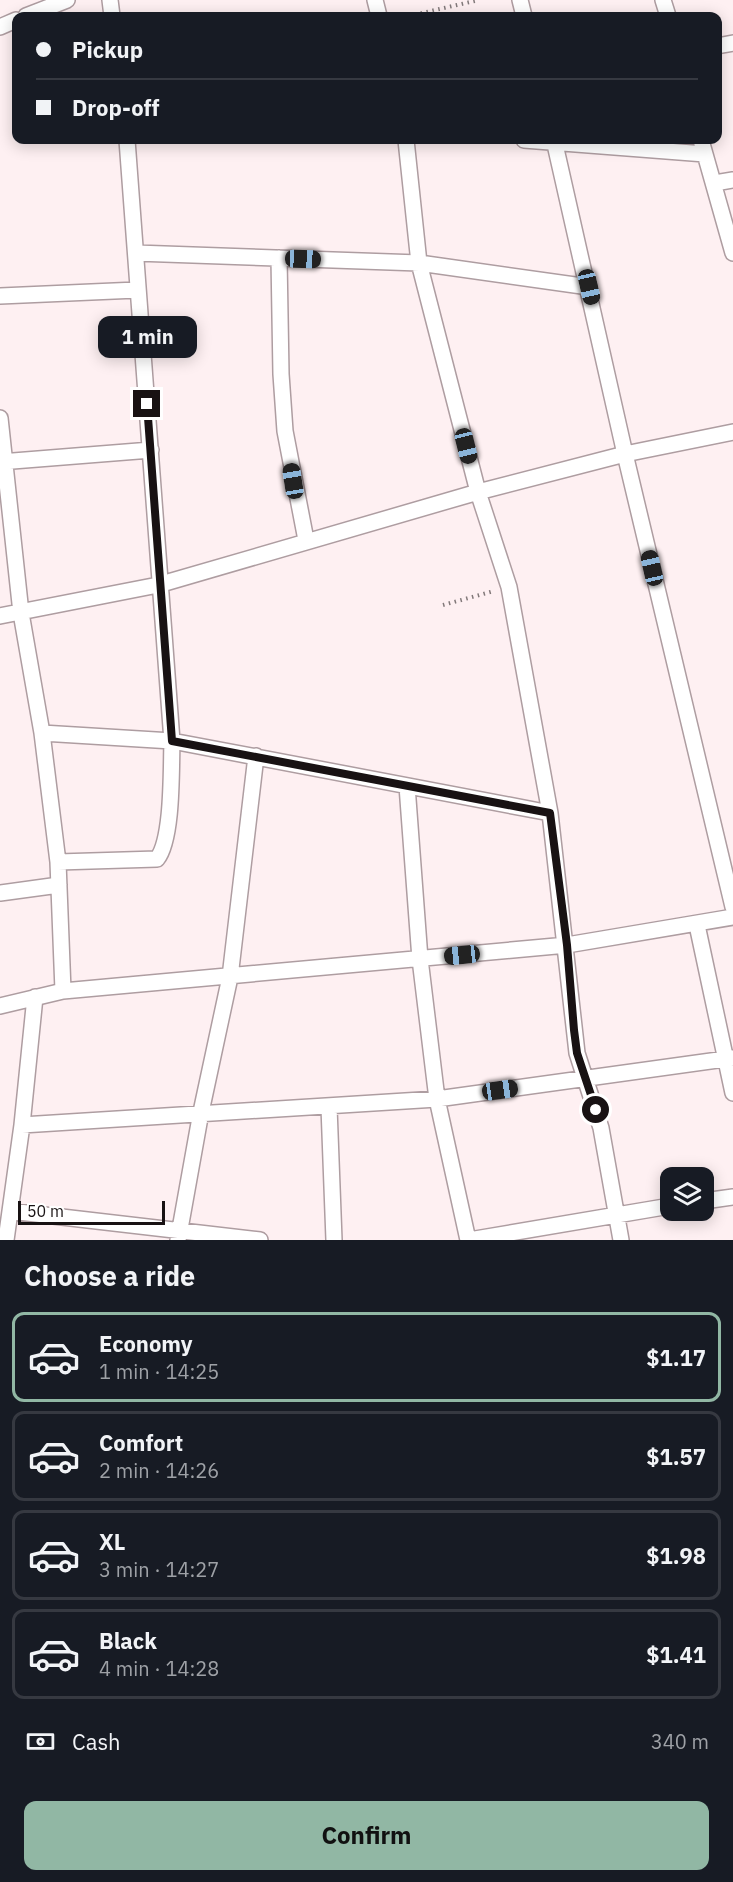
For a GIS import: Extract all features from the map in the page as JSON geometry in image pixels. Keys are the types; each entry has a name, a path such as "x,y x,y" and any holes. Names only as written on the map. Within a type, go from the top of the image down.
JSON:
{"street":[{"path":"36,12 66,0"},
{"path":"58,862 157,859 165,848 166,840 172,741 158,585 151,450 127,144"},
{"path":"406,144 419,263 478,492 509,587 550,813 567,945 574,1030 585,1078 601,1128 621,1240"},
{"path":"555,144 625,454 733,907"},
{"path":"614,144 703,147 733,253"},
{"path":"715,183 733,180"},
{"path":"136,253 419,263 589,287"},
{"path":"279,258 281,374 285,431 306,540"},
{"path":"0,296 137,290"},
{"path":"0,418 2,461 21,613 42,733 58,862 63,991"},
{"path":"0,616 158,585 276,552 306,540 478,492 625,454 733,432"},
{"path":"2,461 151,450"},
{"path":"42,733 172,741 550,813"},
{"path":"179,1235 201,1112 230,976 256,756"},
{"path":"406,786 420,959 437,1100 468,1240 660,1207"},
{"path":"0,893 59,885"},
{"path":"0,1006 63,991 567,945 697,925 733,917"},
{"path":"697,925 729,1058 733,1093"},
{"path":"6,1240 22,1125 35,997"},
{"path":"22,1125 201,1112 437,1100 729,1058"},
{"path":"329,1107 334,1240"},
{"path":"714,1200 733,1197"},
{"path":"10,1211 179,1235 260,1240"}],"path":[{"path":"426,12 479,0"},
{"path":"443,605 509,587"}],"route":[{"path":"147,404 158,585 172,741 550,813 567,945 577,1053 596,1110"}]}
